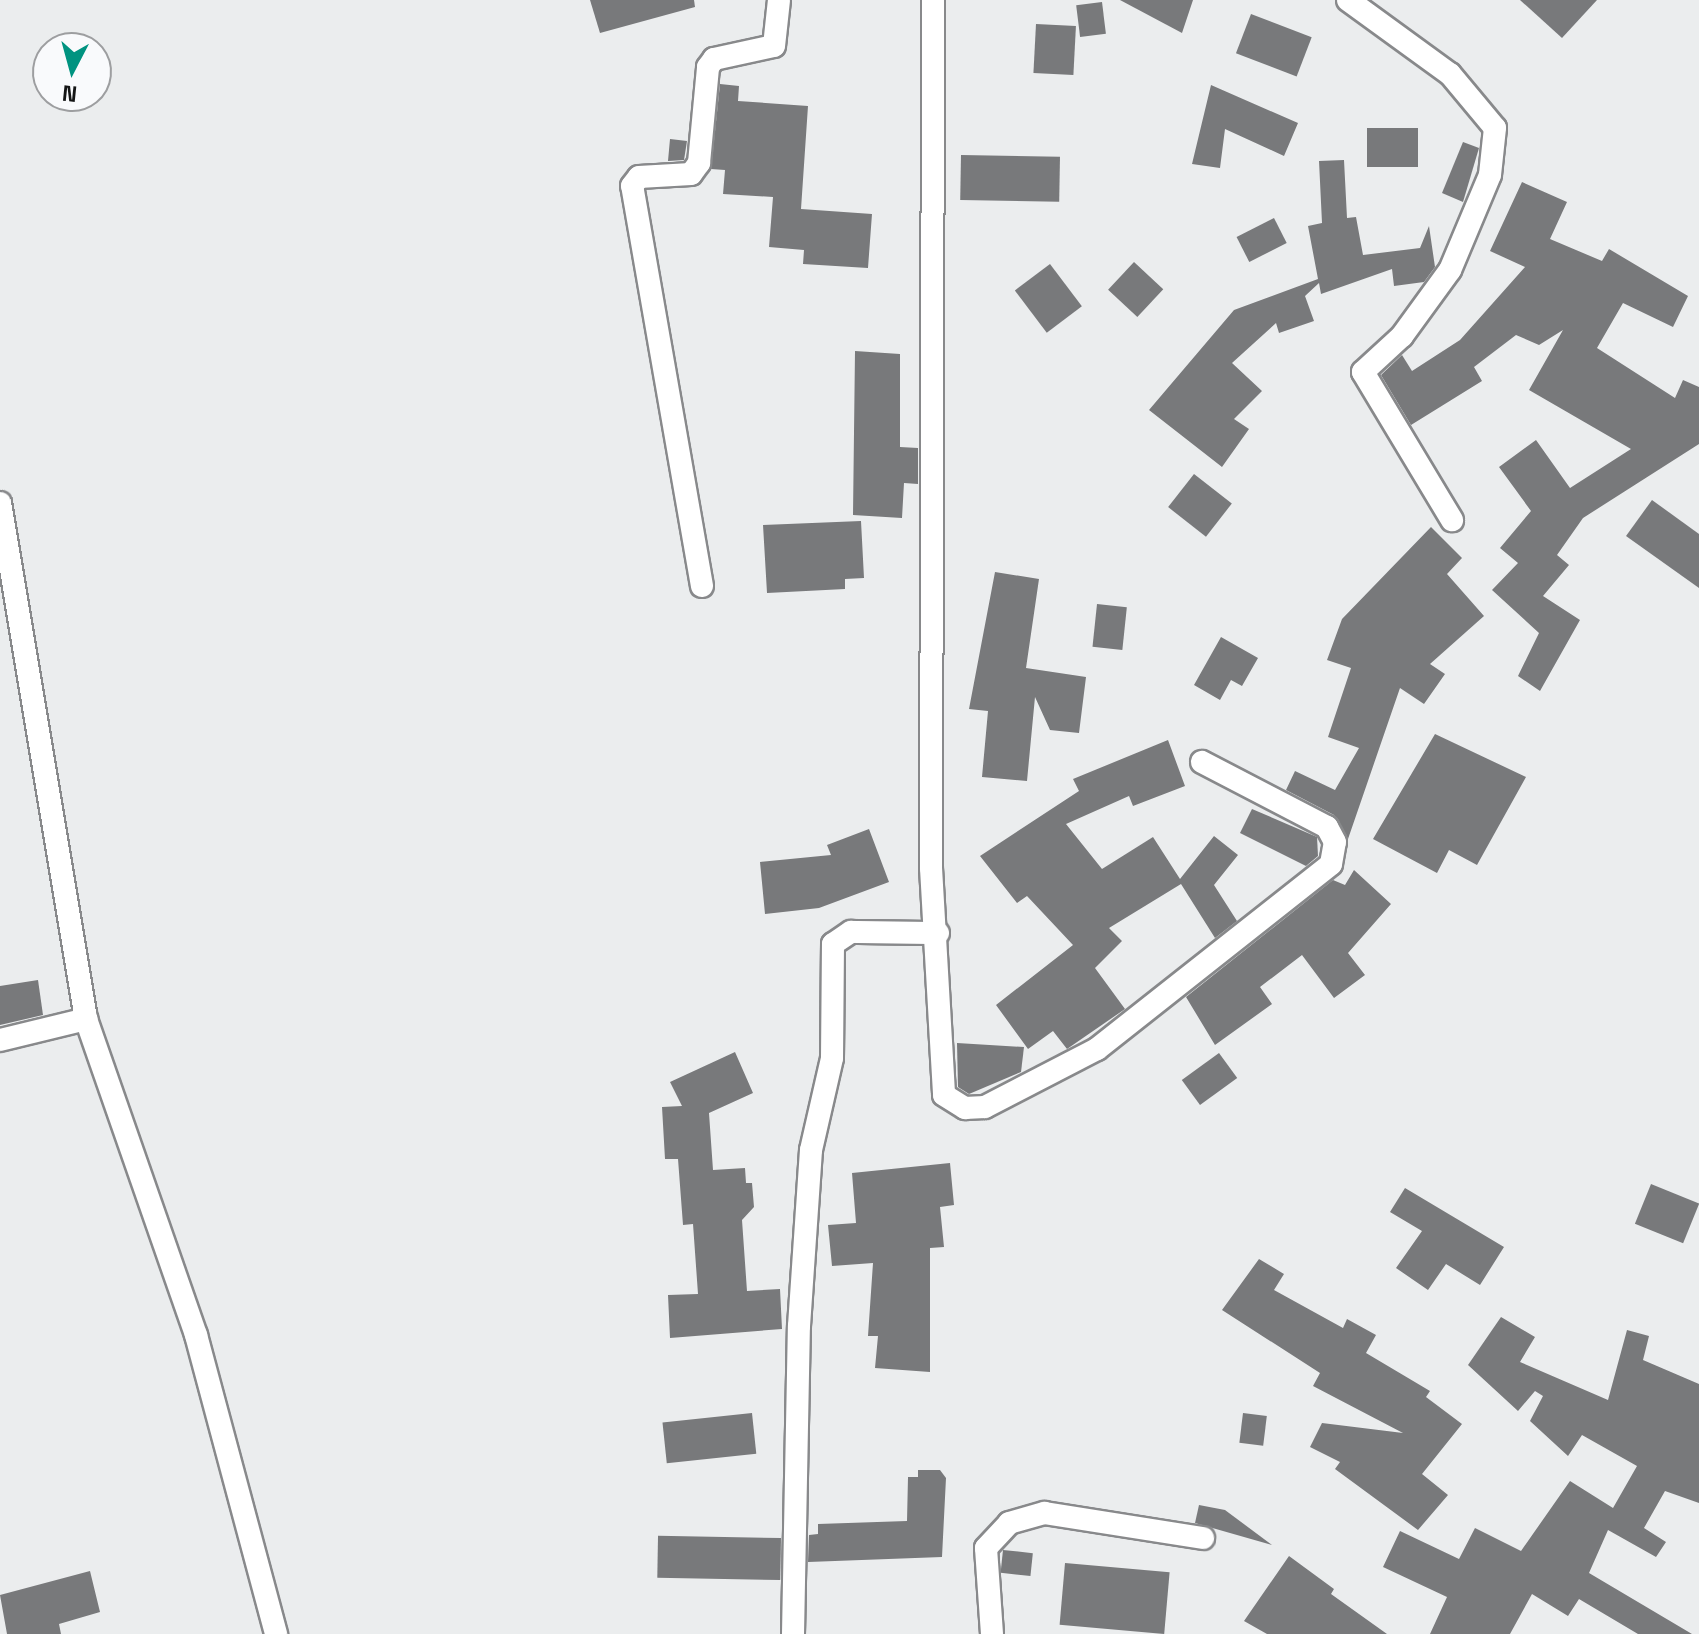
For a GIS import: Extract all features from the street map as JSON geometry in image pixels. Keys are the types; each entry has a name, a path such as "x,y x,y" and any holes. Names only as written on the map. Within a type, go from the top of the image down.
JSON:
{"street":[{"path":"702,586 632,186 639,177 691,174 699,163 708,67 714,59 774,46 779,0"},
{"path":"933,0 931,868 938,933 944,1095 965,1108 985,1107 1097,1049 1331,864 1335,842 1327,827 1202,762"},
{"path":"1348,0 1450,74 1495,128 1498,150 1450,270 1402,336 1363,372 1452,520"},
{"path":"0,503 86,1019 196,1335 276,1634"},
{"path":"793,1634 799,1326 811,1150 832,1058 833,944 851,932 938,933"},
{"path":"0,1040 86,1019"},
{"path":"992,1634 986,1548 1009,1523 1045,1513 1203,1538"}],"building":[{"path":"590,0 694,0 695,7 600,33"},
{"path":"1120,0 1193,0 1182,33"},
{"path":"1520,0 1597,0 1562,38"},
{"path":"1102,2 1106,34 1080,37 1076,5"},
{"path":"1251,14 1312,37 1297,77 1236,53"},
{"path":"1036,24 1076,26 1073,75 1033,73"},
{"path":"720,84 739,86 738,101 808,106 801,209 872,214 868,268 803,264 804,250 769,247 773,197 723,194 725,170 711,169"},
{"path":"1211,85 1298,123 1284,156 1225,129 1220,168 1192,164"},
{"path":"1367,128 1418,128 1418,167 1367,167"},
{"path":"670,139 687,141 684,160 668,161"},
{"path":"1463,142 1479,148 1463,202 1442,193"},
{"path":"961,155 1060,157 1059,202 960,200"},
{"path":"1344,160 1347,218 1356,217 1363,255 1420,248 1429,226 1435,267 1424,282 1394,286 1392,269 1321,294 1319,283 1305,296 1314,321 1279,333 1276,323 1232,363 1262,391 1234,419 1249,429 1222,467 1149,410 1234,310 1318,279 1308,226 1322,223 1319,161"},
{"path":"1522,182 1567,202 1550,239 1602,261 1609,249 1688,296 1673,327 1623,303 1597,348 1675,398 1683,380 1699,387 1699,444 1583,518 1557,555 1569,565 1543,596 1580,620 1540,691 1518,676 1539,633 1492,590 1518,563 1500,548 1531,511 1499,467 1536,440 1570,488 1631,449 1529,390 1563,330 1539,345 1516,335 1474,367 1482,381 1411,425 1381,375 1402,355 1412,371 1460,340 1525,267 1490,251"},
{"path":"1274,218 1287,243 1249,262 1237,237"},
{"path":"1134,262 1163,289 1137,317 1108,290"},
{"path":"1050,264 1082,306 1047,333 1015,290"},
{"path":"855,351 900,354 900,447 918,448 918,484 904,483 902,518 853,515"},
{"path":"1194,474 1232,504 1206,537 1168,507"},
{"path":"1652,500 1699,534 1699,588 1626,536"},
{"path":"861,521 864,578 845,579 845,589 767,593 763,525"},
{"path":"1431,527 1462,558 1447,574 1484,616 1430,664 1445,674 1424,704 1400,688 1348,839 1334,815 1286,790 1295,771 1335,790 1359,748 1328,737 1351,668 1327,660 1342,619"},
{"path":"995,572 1039,579 1026,668 1086,677 1079,733 1050,730 1035,697 1027,781 982,777 988,711 969,709"},
{"path":"1097,604 1127,607 1122,650 1093,647"},
{"path":"1221,637 1258,658 1242,686 1231,680 1220,700 1194,685"},
{"path":"1435,734 1526,777 1477,865 1449,850 1437,873 1373,839"},
{"path":"1168,740 1185,786 1133,806 1129,796 1066,824 1102,869 1153,837 1180,879 1214,836 1238,855 1214,885 1237,921 1215,938 1181,884 1109,928 1122,941 1095,968 1125,1009 1067,1049 1053,1031 1028,1049 996,1005 1073,945 1027,896 1017,903 980,856 1079,791 1073,779"},
{"path":"1252,809 1317,837 1318,856 1306,866 1240,833"},
{"path":"869,829 889,882 819,908 765,914 760,862 831,855 827,845"},
{"path":"1354,870 1391,904 1348,953 1365,975 1334,998 1302,955 1260,987 1272,1004 1215,1045 1186,997 1333,880 1345,885"},
{"path":"38,980 43,1015 0,1025 0,986"},
{"path":"957,1043 1024,1047 1021,1072 969,1094 958,1087"},
{"path":"735,1052 753,1093 709,1113 713,1170 745,1168 746,1183 752,1183 754,1207 742,1220 747,1291 780,1289 782,1329 670,1338 668,1295 698,1294 693,1224 683,1225 678,1159 665,1159 662,1107 682,1106 670,1082"},
{"path":"1219,1053 1237,1078 1200,1105 1182,1080"},
{"path":"950,1163 954,1205 940,1207 944,1247 930,1248 930,1372 875,1368 878,1336 868,1336 873,1263 832,1266 828,1225 856,1223 852,1173"},
{"path":"1651,1184 1699,1203 1683,1243 1635,1224"},
{"path":"1405,1188 1504,1247 1480,1285 1446,1264 1428,1290 1396,1268 1422,1231 1390,1212"},
{"path":"1259,1259 1284,1274 1274,1290 1343,1328 1347,1319 1376,1335 1366,1353 1430,1391 1426,1397 1462,1424 1422,1474 1448,1495 1418,1530 1335,1469 1340,1462 1310,1447 1322,1423 1403,1433 1313,1386 1320,1373 1222,1310"},
{"path":"1501,1317 1535,1337 1520,1362 1608,1400 1627,1330 1649,1336 1643,1360 1699,1384 1699,1503 1665,1491 1644,1528 1666,1542 1656,1557 1608,1530 1589,1573 1692,1634 1638,1634 1579,1599 1568,1616 1532,1594 1510,1634 1430,1634 1447,1597 1383,1567 1400,1531 1459,1559 1475,1528 1521,1551 1570,1481 1613,1508 1637,1466 1582,1435 1568,1456 1530,1421 1543,1396 1535,1391 1518,1411 1468,1365"},
{"path":"752,1413 756,1454 667,1463 662,1422"},
{"path":"1243,1413 1267,1416 1263,1446 1239,1443"},
{"path":"918,1470 940,1470 946,1478 942,1557 808,1562 809,1535 818,1534 818,1524 907,1521 908,1477 918,1477"},
{"path":"1199,1505 1225,1510 1272,1545 1195,1523"},
{"path":"658,1536 781,1538 780,1580 657,1578"},
{"path":"1003,1550 1033,1553 1030,1576 1001,1573"},
{"path":"1289,1556 1334,1589 1331,1594 1387,1634 1267,1634 1244,1621"},
{"path":"1065,1563 1170,1572 1164,1634 1060,1625"},
{"path":"90,1571 100,1612 59,1624 61,1634 7,1634 0,1595"}]}
